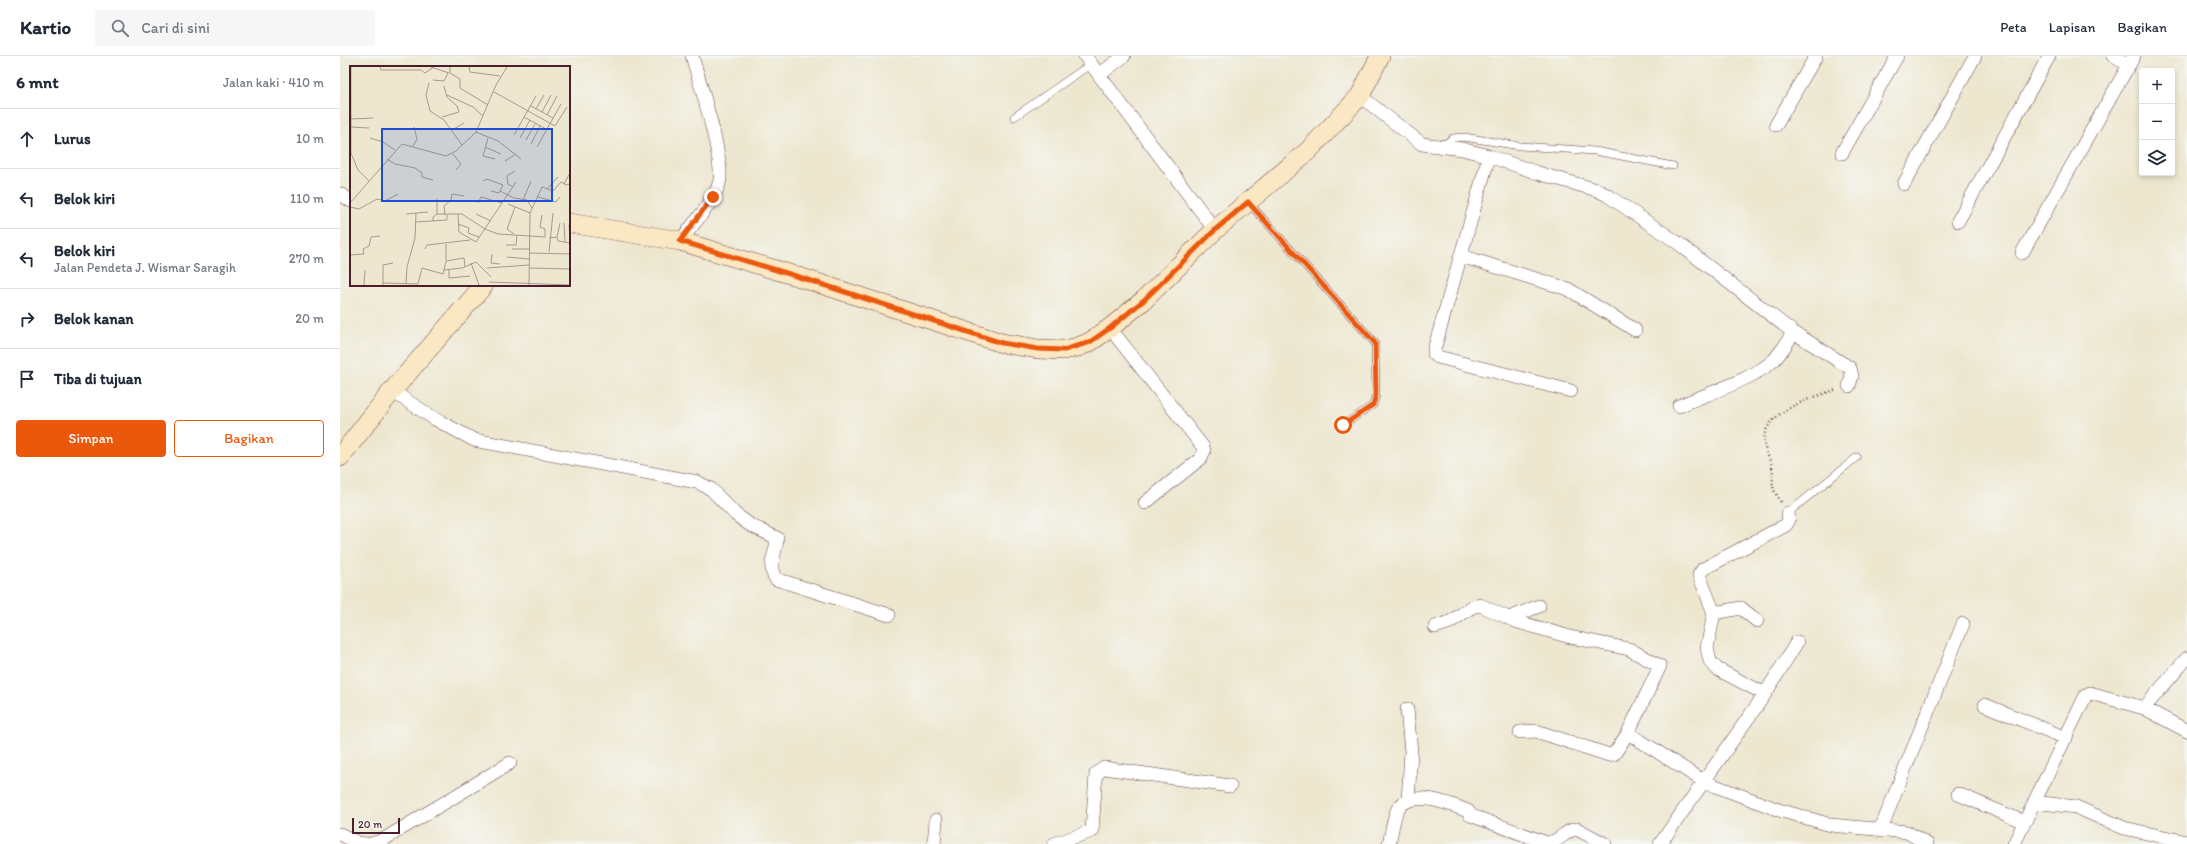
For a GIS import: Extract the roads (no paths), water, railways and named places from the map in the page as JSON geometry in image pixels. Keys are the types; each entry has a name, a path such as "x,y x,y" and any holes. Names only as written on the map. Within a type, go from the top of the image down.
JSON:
{"street":[{"path":"680,241 713,197 720,182 721,172 717,150 692,56"},
{"path":"1099,75 1124,56"},
{"path":"570,223 680,241 796,276 1002,343 1038,349 1064,350 1090,342 1110,328 1144,300 1215,230 1310,150 1360,96 1380,56"},
{"path":"1776,125 1816,56"},
{"path":"1842,153 1897,56"},
{"path":"1904,184 1975,56"},
{"path":"1958,221 2049,56"},
{"path":"2022,252 2132,60 2113,56"},
{"path":"1088,60 1215,230"},
{"path":"1360,96 1418,142 1426,145 1462,149 1489,156 1538,173 1597,190 1607,195 1678,243 1793,332 1850,368 1852,376 1849,386"},
{"path":"1489,156 1434,354 1438,357 1571,391"},
{"path":"340,194 350,200"},
{"path":"1461,256 1568,289 1635,330"},
{"path":"340,457 480,286"},
{"path":"1110,328 1203,447 1204,451 1200,459 1145,503"},
{"path":"1680,406 1750,375 1773,361 1786,346 1793,332"},
{"path":"392,392 435,419 474,440 697,482 711,488 736,514 750,525 777,538 777,545 771,566 772,574 776,580 889,615"},
{"path":"1765,694 1717,669 1710,661 1708,648 1714,613 1699,578 1700,573 1786,525 1789,520 1788,513"},
{"path":"1435,627 1450,622 1476,605 1509,618 1570,637 1629,649 1660,666 1628,733 1616,753 1609,755 1536,731 1520,732"},
{"path":"1509,618 1539,606"},
{"path":"1714,613 1741,608 1757,621"},
{"path":"1880,831 1963,624"},
{"path":"1660,844 1705,782 1765,694 1797,642"},
{"path":"2144,708 2187,658"},
{"path":"2014,844 2088,694 2144,708 2187,732"},
{"path":"1985,705 2066,738"},
{"path":"1407,709 1411,752 1408,801"},
{"path":"1628,733 1705,782 1779,810 1831,825 1880,831 1907,832 1927,844"},
{"path":"371,844 381,841 510,764"},
{"path":"1054,844 1092,831 1096,774 1104,768 1230,786"},
{"path":"1958,794 2024,822"},
{"path":"1389,844 1398,808 1408,801 1421,799 1448,803 1468,811 1470,815 1547,843 1555,842 1573,829 1577,829 1605,844"},
{"path":"2034,802 2076,807 2124,828 2187,842"},
{"path":"934,844 936,820"},
{"path":"340,834 358,843 366,844"}],"lane":[{"path":"1014,117 1088,60"},
{"path":"1440,147 1453,138 1464,137 1520,146 1595,151 1673,166"},
{"path":"1248,202 1375,343 1376,395 1373,405 1343,425"},
{"path":"1788,513 1857,457"}]}
